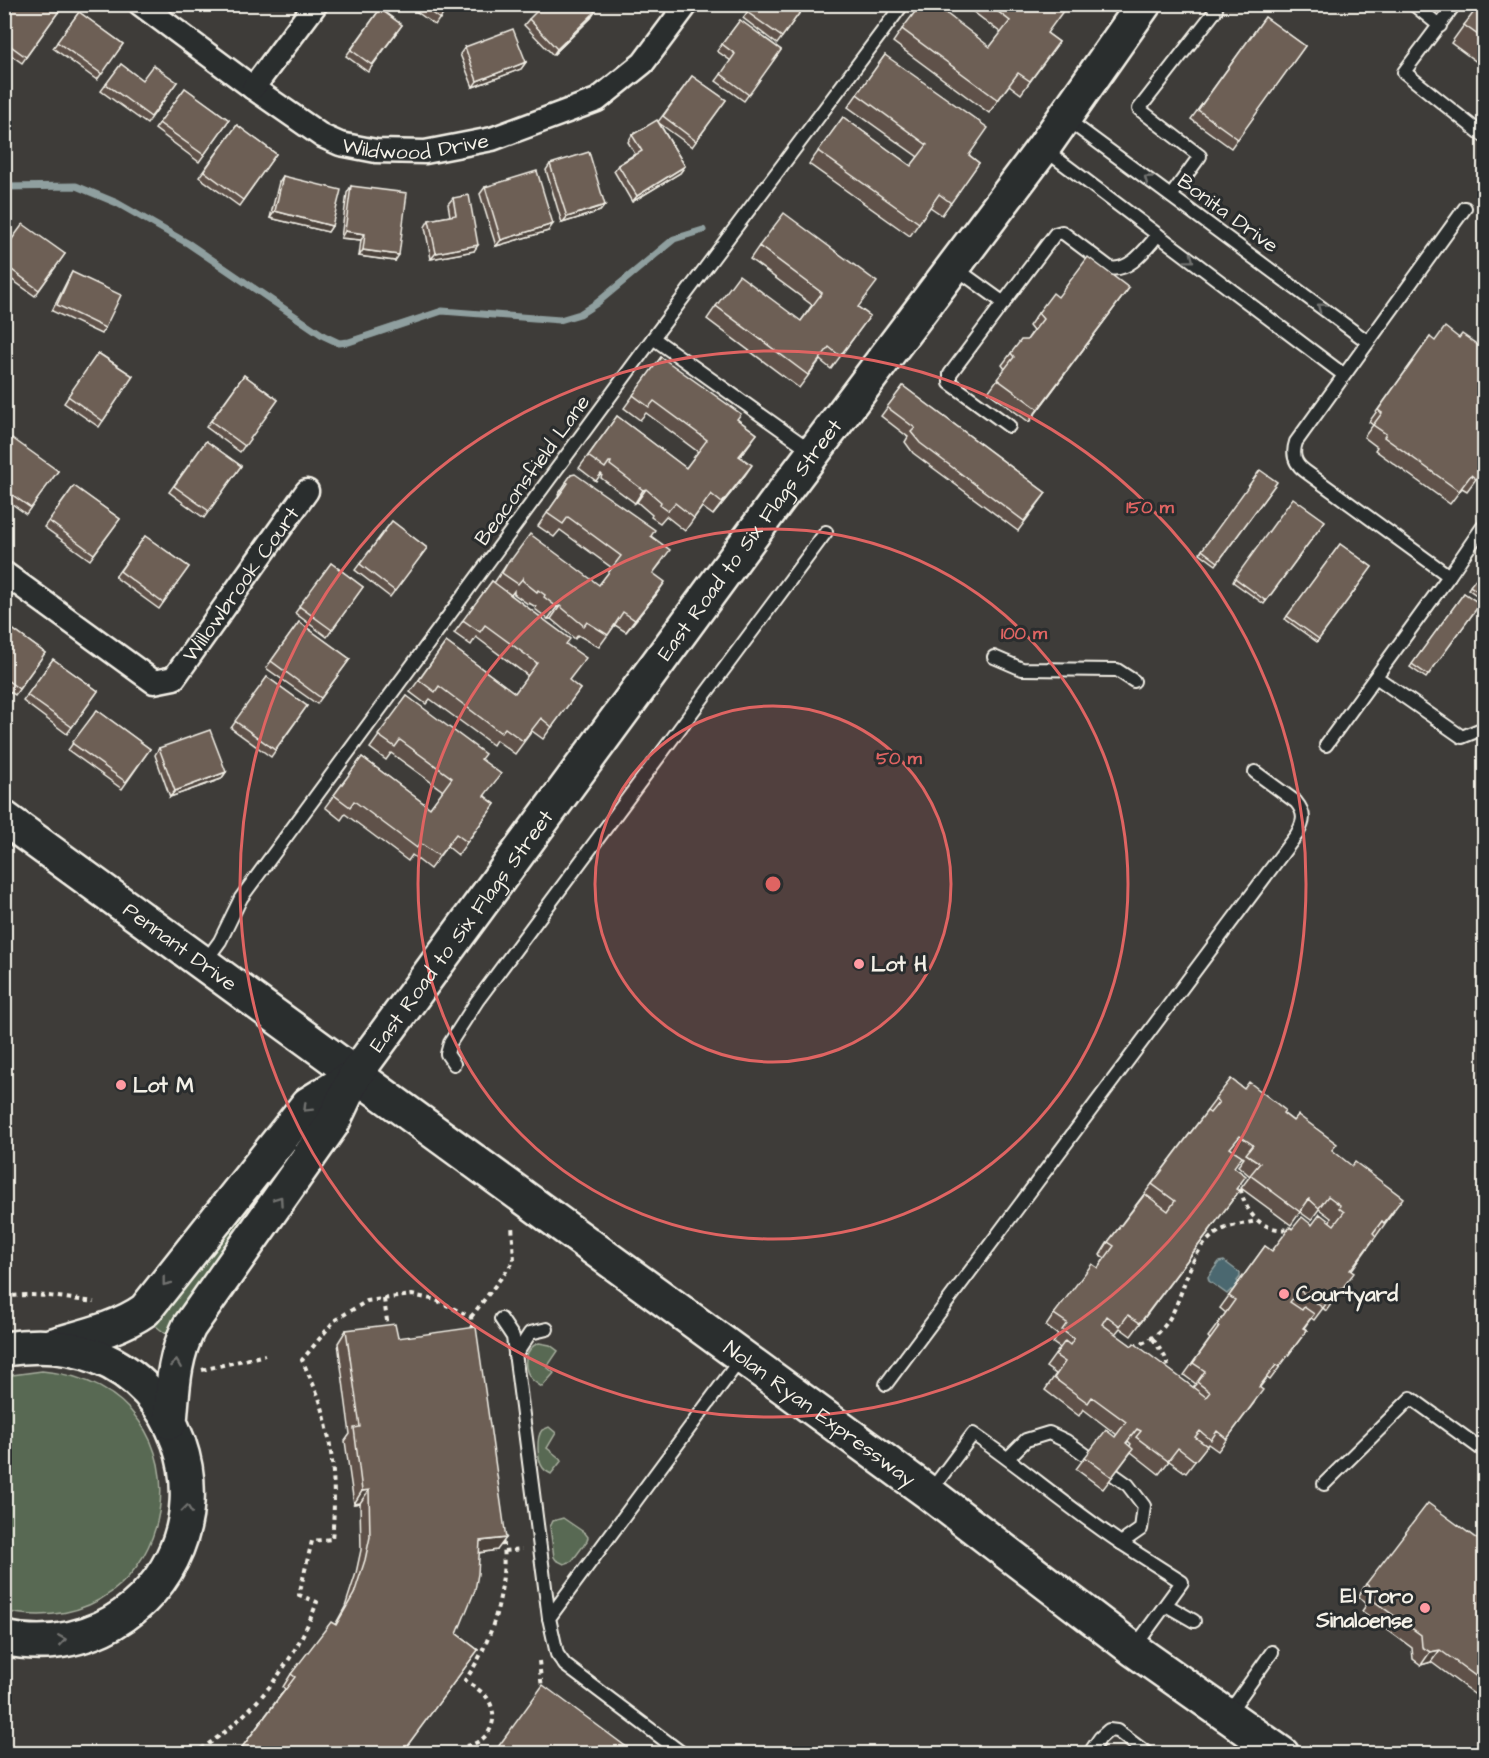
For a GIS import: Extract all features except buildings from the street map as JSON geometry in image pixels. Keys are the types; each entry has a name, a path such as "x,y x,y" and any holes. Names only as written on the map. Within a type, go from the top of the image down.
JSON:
{"street":[{"name":"Wildwood Drive","path":"140,4 322,136 340,144 376,151 425,152 492,139 597,100 643,63 687,4"},
{"path":"253,88 316,4"},
{"name":"East Road to Six Flags Street","path":"170,1422 176,1361 185,1336 332,1124 355,1076 814,453 1043,148 1144,4"},
{"name":"Willowbrook Court","path":"4,573 154,682 174,678 307,491"},
{"name":"Pennant Drive","path":"4,818 355,1076"},
{"name":"East Road to Six Flags Street","path":"53,1345 112,1327 145,1310 308,1104 355,1076"},
{"name":"Nolan Ryan Expressway","path":"355,1076 929,1493 1133,1649 1282,1754"},
{"path":"4,1349 53,1345 98,1357 119,1368 139,1383 151,1395 170,1422 180,1446 186,1471 188,1497 186,1522 167,1570 152,1591 133,1609 119,1619 88,1634 65,1641 41,1643 4,1638"}],"lane":[{"name":"Beaconsfield Lane","path":"203,964 220,941 241,898 653,338 903,4"},
{"path":"1413,4 1440,26"},
{"path":"1455,4 1404,72 1485,136"},
{"path":"1171,196 1200,156 1139,109 1216,10"},
{"name":"Bonita Drive","path":"1064,117 1368,342"},
{"path":"1043,148 1344,375"},
{"path":"1449,576 1305,471 1294,458 1293,449 1465,208"},
{"path":"1009,426 950,383 950,374 1055,234 1059,232 1110,268 1117,269 1133,261 1158,235"},
{"path":"954,267 1004,303"},
{"path":"653,338 814,453"},
{"path":"1326,745 1485,525"},
{"path":"454,1064 447,1054 450,1043 477,1001 826,532"},
{"path":"994,657 1022,669 1117,670 1134,681"},
{"path":"1376,677 1462,737 1485,728"},
{"path":"886,1384 1297,834 1304,815 1301,808 1255,772"},
{"path":"501,1319 513,1337 549,1618 557,1654 565,1665 683,1754"},
{"path":"515,1356 530,1333 547,1329"},
{"path":"549,1618 742,1357"},
{"path":"1324,1484 1411,1398 1485,1451"},
{"path":"1008,1458 1026,1440 1049,1433 1066,1440 1128,1485 1144,1506 1141,1529 1121,1543"},
{"path":"929,1493 973,1434 1008,1458 1056,1497 1182,1582 1133,1649"},
{"path":"1166,1605 1194,1621"},
{"path":"1228,1714 1272,1652"},
{"path":"1089,1754 1100,1738 1109,1731 1117,1731 1148,1754"}],"path":[{"path":"1238,1176 1243,1199 1256,1221 1273,1229 1302,1228"},
{"path":"1126,1348 1153,1339 1175,1309 1191,1265 1209,1240 1219,1232 1238,1224 1256,1221"},
{"path":"473,1336 471,1317 514,1261 512,1224"},
{"path":"4,1298 33,1295 96,1302"},
{"path":"193,1754 230,1727 260,1698 286,1665 308,1627 317,1602 299,1595 312,1541 332,1539 334,1489 332,1450 324,1413 302,1360 335,1320 367,1301 412,1295 436,1300 471,1317"},
{"path":"384,1299 388,1333"},
{"path":"1153,1339 1169,1365 1172,1381"},
{"path":"202,1370 265,1355"},
{"path":"463,1754 465,1746 481,1742 491,1730 493,1717 488,1699 465,1680 474,1669 487,1643 494,1622 504,1551 501,1529"}],"green space":[{"path":"285,1159 286,1162 279,1175 166,1334 152,1323"},
{"path":"539,1343 550,1345 558,1351 547,1367 554,1373 542,1387 531,1378 526,1367 528,1353 534,1345"},
{"path":"42,1371 101,1388 139,1421 158,1464 159,1512 143,1556 111,1592 65,1613 4,1611 5,1376"},
{"path":"549,1427 556,1433 547,1448 562,1460 551,1474 541,1464 538,1449 540,1433"},
{"path":"563,1518 588,1537 572,1561 564,1564 554,1557 550,1527 553,1521"}],"water":[{"path":"1224,1261 1240,1273 1237,1281 1240,1284 1234,1292 1231,1290 1227,1294 1209,1281 1208,1277 1219,1262"}],"waterway":[{"path":"4,187 76,186 117,203 189,244 324,336 339,343 349,342 442,311 560,320 580,314 597,303 674,239 703,230"}],"place":[{"name":"Lot H","path":"859,964"},
{"name":"Lot M","path":"121,1085"},
{"name":"Courtyard","path":"1284,1294"},
{"name":"El Toro Sinaloense","path":"1425,1608"}]}
